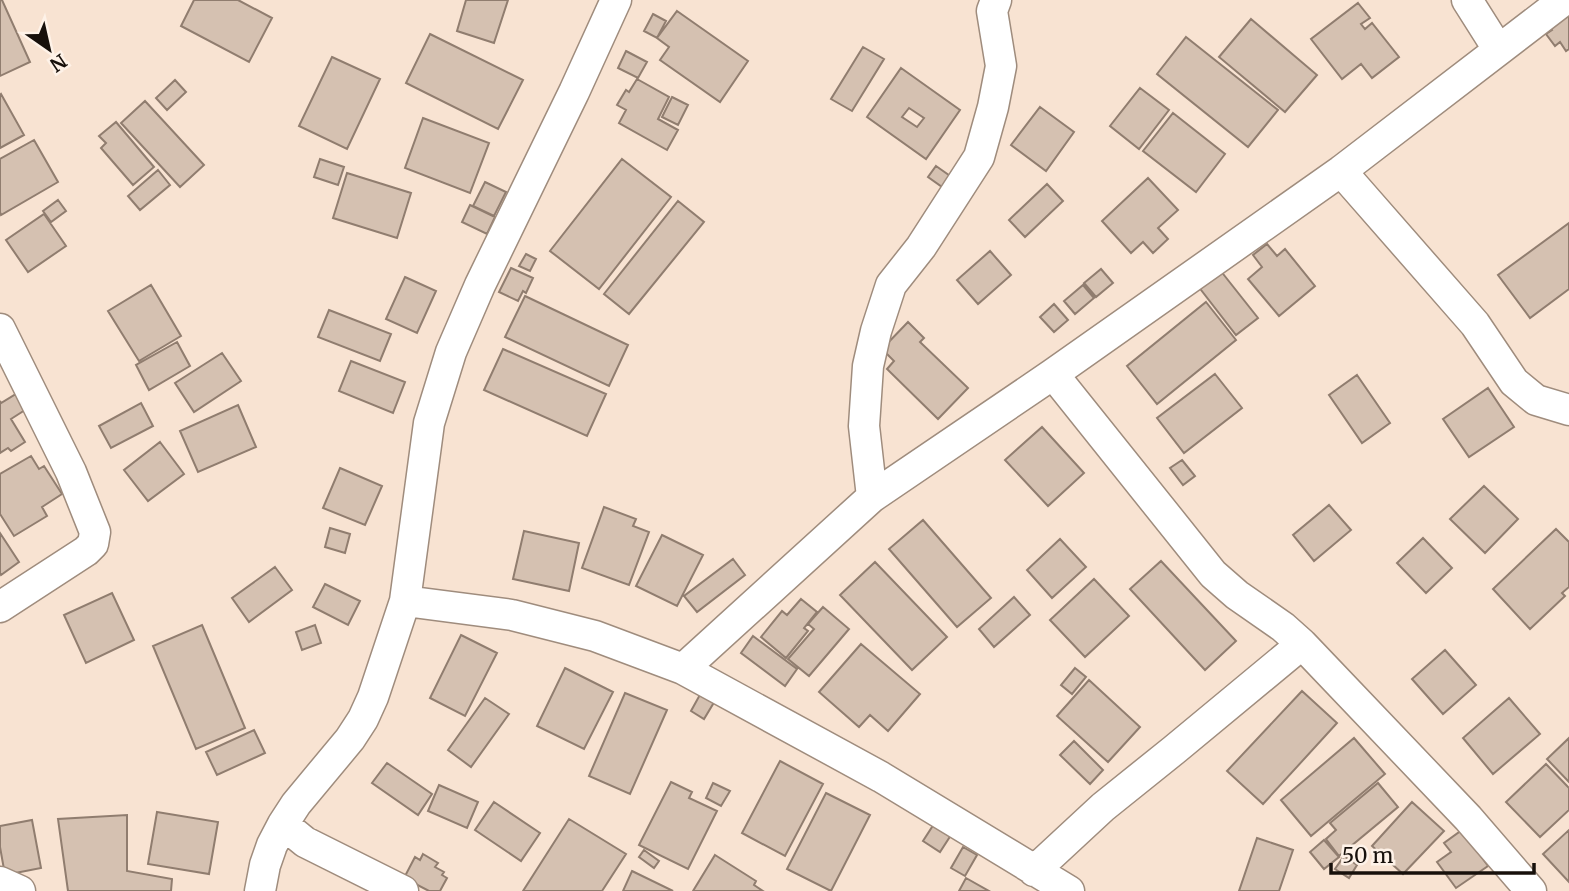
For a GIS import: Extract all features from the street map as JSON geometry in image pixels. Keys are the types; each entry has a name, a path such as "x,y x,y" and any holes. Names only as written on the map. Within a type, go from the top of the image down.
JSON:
{"street":[{"path":"260,891 265,865 283,824 296,804 337,757 363,719 373,697 405,601 429,423 451,352 480,285 616,0"},
{"path":"872,497 863,426 868,366 873,343 891,285 921,247 981,150 1001,66 992,11 996,0"},
{"path":"1467,0 1498,49"},
{"path":"683,669 872,497 1053,374 1340,171 1564,0"},
{"path":"1340,171 1475,324 1514,382 1536,400 1569,410"},
{"path":"0,329 71,472 95,532 93,544 86,551 0,607"},
{"path":"1053,374 1213,574 1301,644 1468,818 1531,891"},
{"path":"405,601 512,615 595,636 683,669 881,777 1069,891"},
{"path":"1034,871 1103,807 1301,644"},
{"path":"283,824 305,842 403,891"},
{"path":"0,882 20,891"}],"building":[{"path":"0,0 30,62 0,76"},
{"path":"194,0 238,0 272,18 249,62 181,26"},
{"path":"466,0 508,0 494,43 457,31"},
{"path":"1358,3 1370,18 1361,24 1365,29 1372,23 1399,57 1372,78 1361,64 1342,79 1311,39"},
{"path":"1569,5 1569,49 1566,51 1560,42 1555,46 1546,34 1552,30 1546,21"},
{"path":"677,11 748,61 720,102 660,60 669,47 657,38"},
{"path":"653,14 666,21 657,38 644,31"},
{"path":"1251,19 1317,75 1285,112 1219,57"},
{"path":"430,34 523,80 498,129 406,83"},
{"path":"1186,37 1278,110 1248,147 1157,74"},
{"path":"863,47 884,59 852,111 831,99"},
{"path":"626,51 647,62 638,78 618,68"},
{"path":"332,57 380,79 347,149 299,126"},
{"path":"901,68 960,110 926,159 867,117","holes":["909,108 924,118 917,127 902,117"]},
{"path":"637,79 669,97 658,119 678,130 667,150 619,123 626,110 617,105"},
{"path":"175,80 186,92 167,110 156,98"},
{"path":"1140,88 1169,110 1139,149 1110,126"},
{"path":"0,95 24,135 0,148"},
{"path":"672,97 688,105 678,125 662,117"},
{"path":"145,101 204,165 180,187 121,123"},
{"path":"1040,107 1074,132 1046,171 1011,145"},
{"path":"1173,113 1225,154 1196,192 1143,151"},
{"path":"423,118 489,143 470,193 405,168"},
{"path":"116,122 154,167 133,185 101,148 106,143 99,136"},
{"path":"34,140 58,182 1,215 0,159"},
{"path":"320,159 344,167 338,185 314,177"},
{"path":"622,159 671,197 599,289 550,251"},
{"path":"936,166 953,178 945,189 928,177"},
{"path":"158,170 170,185 140,210 128,196"},
{"path":"347,173 411,193 397,238 333,218"},
{"path":"1148,178 1178,210 1158,228 1168,239 1153,253 1143,242 1131,253 1102,221"},
{"path":"485,182 506,192 494,216 473,206"},
{"path":"1047,184 1063,201 1025,237 1009,220"},
{"path":"58,200 66,211 51,222 43,211"},
{"path":"678,201 704,222 629,314 604,294"},
{"path":"470,205 495,217 487,234 462,222"},
{"path":"44,214 66,246 28,272 6,240"},
{"path":"1569,223 1569,289 1530,318 1498,275"},
{"path":"1267,244 1277,256 1285,249 1315,286 1279,316 1248,279 1262,267 1253,255"},
{"path":"990,251 1011,275 978,304 957,280"},
{"path":"526,254 536,259 530,271 519,266"},
{"path":"511,268 533,278 526,293 523,291 518,301 499,292"},
{"path":"1101,269 1113,283 1096,297 1084,283"},
{"path":"1220,270 1258,318 1236,335 1198,286"},
{"path":"405,277 436,291 417,333 386,319"},
{"path":"151,285 181,336 139,361 108,311"},
{"path":"1083,285 1094,298 1075,314 1064,301"},
{"path":"525,296 628,345 609,386 505,337"},
{"path":"1206,302 1236,340 1157,404 1127,366"},
{"path":"1054,304 1068,320 1054,332 1040,317"},
{"path":"329,310 391,334 380,361 318,337"},
{"path":"908,322 924,338 920,342 968,388 938,419 887,369 894,361 882,349"},
{"path":"177,342 190,366 149,390 136,365"},
{"path":"503,349 606,394 587,436 484,390"},
{"path":"222,353 241,381 194,412 175,383"},
{"path":"351,361 405,382 393,413 339,391"},
{"path":"1215,374 1242,408 1184,453 1157,418"},
{"path":"1357,375 1390,423 1362,443 1329,395"},
{"path":"1488,388 1514,427 1469,457 1443,419"},
{"path":"16,394 25,410 11,419 25,442 11,451 8,448 0,453 0,401 1,403"},
{"path":"141,403 153,426 111,448 99,426"},
{"path":"238,405 256,447 198,472 180,431"},
{"path":"1042,427 1084,473 1048,506 1005,460"},
{"path":"160,442 184,474 148,501 124,470"},
{"path":"31,456 39,469 44,466 62,494 42,507 47,516 14,536 0,514 0,474"},
{"path":"1182,460 1195,476 1183,485 1170,468"},
{"path":"340,468 382,486 365,525 323,508"},
{"path":"1484,486 1518,519 1485,553 1450,519"},
{"path":"1329,505 1351,530 1314,561 1293,535"},
{"path":"604,507 636,519 633,526 649,532 629,585 582,568"},
{"path":"923,520 991,598 957,627 889,549"},
{"path":"330,528 350,534 345,553 325,547"},
{"path":"1556,529 1569,542 1569,587 1562,593 1565,596 1530,629 1493,589"},
{"path":"524,531 579,543 569,591 513,579"},
{"path":"0,533 19,562 1,575 0,573"},
{"path":"662,535 703,555 677,606 636,586"},
{"path":"1423,538 1452,568 1426,593 1397,563"},
{"path":"1060,539 1086,567 1052,598 1027,570"},
{"path":"733,559 745,575 697,612 684,596"},
{"path":"1161,561 1236,641 1205,670 1130,589"},
{"path":"875,562 947,637 912,670 840,595"},
{"path":"275,567 292,590 249,622 232,598"},
{"path":"1094,579 1129,616 1085,657 1050,620"},
{"path":"325,584 360,601 348,625 313,607"},
{"path":"112,593 134,640 86,663 64,615"},
{"path":"1014,597 1030,615 994,647 979,629"},
{"path":"801,599 817,612 804,628 808,631 786,658 761,637 782,611 787,615"},
{"path":"823,607 849,629 809,676 788,659 814,629 808,624"},
{"path":"202,625 245,728 196,749 153,646"},
{"path":"315,625 321,643 302,650 296,632"},
{"path":"461,635 497,653 465,716 430,698"},
{"path":"753,636 797,669 785,686 741,653"},
{"path":"861,644 920,694 888,731 870,715 859,727 819,692"},
{"path":"1445,650 1476,685 1443,714 1412,679"},
{"path":"565,668 613,692 584,749 537,726"},
{"path":"1075,668 1086,677 1072,694 1061,685"},
{"path":"1089,680 1140,727 1108,762 1057,716"},
{"path":"702,691 716,699 704,719 691,711"},
{"path":"1302,691 1337,723 1263,804 1227,771"},
{"path":"625,693 667,710 630,794 589,776"},
{"path":"485,698 509,714 471,767 448,750"},
{"path":"1509,698 1540,734 1493,774 1463,738"},
{"path":"254,730 265,753 217,775 206,752"},
{"path":"1354,738 1385,774 1311,836 1281,800"},
{"path":"1569,738 1569,782 1547,759"},
{"path":"1074,741 1103,770 1090,784 1060,755"},
{"path":"780,761 823,784 785,856 742,833"},
{"path":"387,763 432,794 418,815 372,783"},
{"path":"1546,764 1569,788 1569,810 1540,837 1506,802"},
{"path":"671,782 692,792 689,798 717,811 688,869 639,845"},
{"path":"713,783 730,791 721,806 706,798"},
{"path":"1378,783 1398,807 1339,856 1326,839 1336,830 1330,823"},
{"path":"439,785 478,802 467,828 428,811"},
{"path":"826,793 870,815 831,891 787,869"},
{"path":"494,802 540,833 521,861 475,830"},
{"path":"1412,802 1444,831 1403,874 1372,846"},
{"path":"157,812 218,822 209,874 148,864"},
{"path":"127,815 127,871 172,879 171,891 68,891 58,819"},
{"path":"569,819 626,854 602,891 523,891"},
{"path":"32,820 41,868 5,875 0,847 0,826"},
{"path":"934,824 951,835 940,852 923,841"},
{"path":"1462,830 1488,866 1456,888 1437,862 1451,852 1444,843"},
{"path":"1569,830 1569,882 1543,854"},
{"path":"1257,838 1293,850 1279,891 1239,891"},
{"path":"1324,840 1339,857 1324,869 1310,852"},
{"path":"963,847 977,855 965,876 951,868"},
{"path":"644,850 659,861 654,868 639,857"},
{"path":"423,854 438,863 435,867 444,872 442,875 447,878 440,891 429,891 404,878 415,857 420,860"},
{"path":"715,855 756,881 754,885 763,891 693,891"},
{"path":"1344,856 1357,865 1349,878 1335,869"},
{"path":"632,871 673,891 623,891"},
{"path":"966,878 989,891 959,891"}]}
